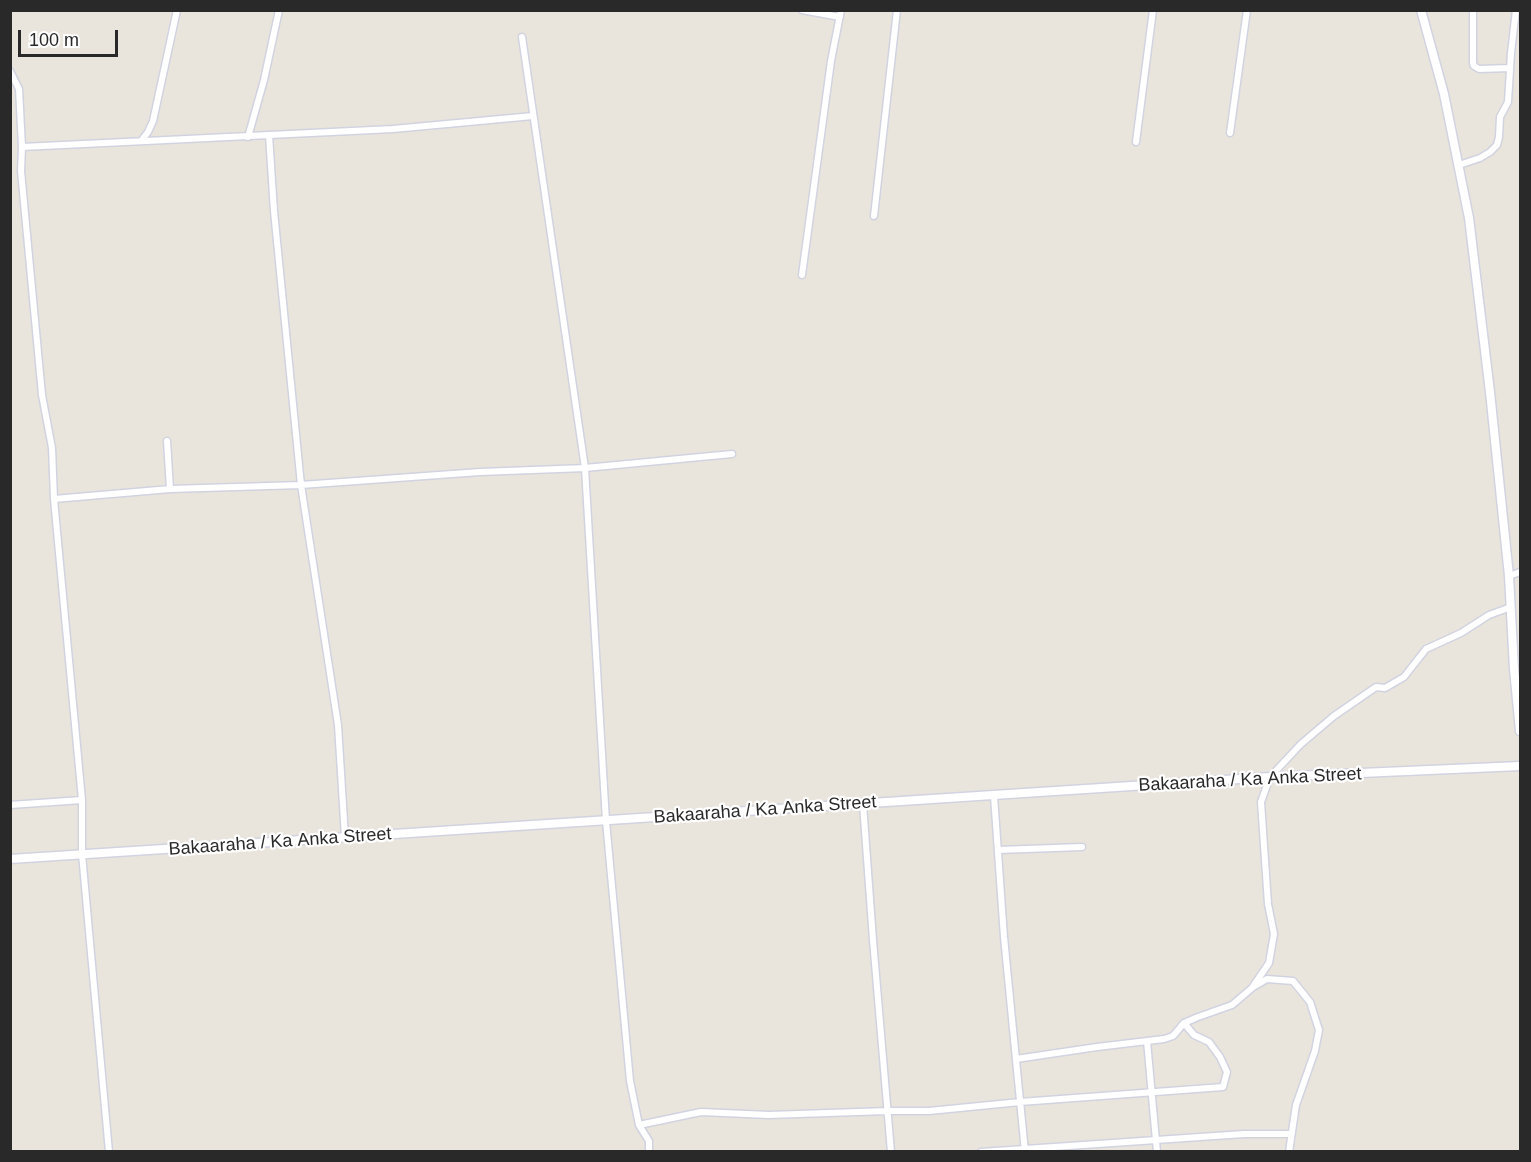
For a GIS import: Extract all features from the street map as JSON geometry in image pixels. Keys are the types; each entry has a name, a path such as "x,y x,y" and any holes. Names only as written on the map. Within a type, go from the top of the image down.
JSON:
{"street":[{"path":"141,141 153,121 177,10"},
{"path":"248,136 264,80 279,10"},
{"path":"802,10 841,14 831,61 802,275"},
{"path":"874,216 897,10"},
{"path":"1136,142 1153,10"},
{"path":"1230,133 1247,10"},
{"path":"1420,10 1444,94 1469,218 1509,576 1514,669 1521,731"},
{"path":"1473,10 1474,66 1479,69 1510,68"},
{"path":"1459,165 1480,158 1497,145 1500,117 1508,102 1516,11 1508,10"},
{"path":"522,37 585,468 606,821 630,1081 639,1125 649,1141 649,1152"},
{"path":"10,71 19,89 21,171 42,395 52,448 54,498 82,800 82,854 109,1152"},
{"path":"22,147 393,129 533,116"},
{"path":"268,135 301,485 338,725 345,837"},
{"path":"167,441 170,489"},
{"path":"54,498 170,489 301,485 480,472 585,468 732,454"},
{"path":"1509,576 1521,572"},
{"path":"1252,988 1269,963 1274,934 1268,904 1261,802 1270,777 1301,744 1334,716 1376,687 1385,688 1404,677 1426,649 1461,633 1489,615 1511,608"},
{"name":"Bakaaraha / Ka Anka Street","path":"10,859 1270,777 1521,766"},
{"path":"994,796 1004,938 1025,1150"},
{"path":"10,805 82,800"},
{"path":"864,804 891,1152"},
{"path":"998,850 1082,847"},
{"path":"1016,1059 1164,1039 1173,1036 1184,1023 1232,1005 1267,978 1293,981 1310,1002 1319,1030 1315,1051 1296,1105 1289,1152"},
{"path":"639,1125 701,1112 768,1115 929,1111 1223,1087 1227,1072 1220,1057 1209,1042 1194,1035 1184,1023"},
{"path":"1147,1041 1157,1152"},
{"path":"981,1152 1244,1134 1291,1134"}]}
